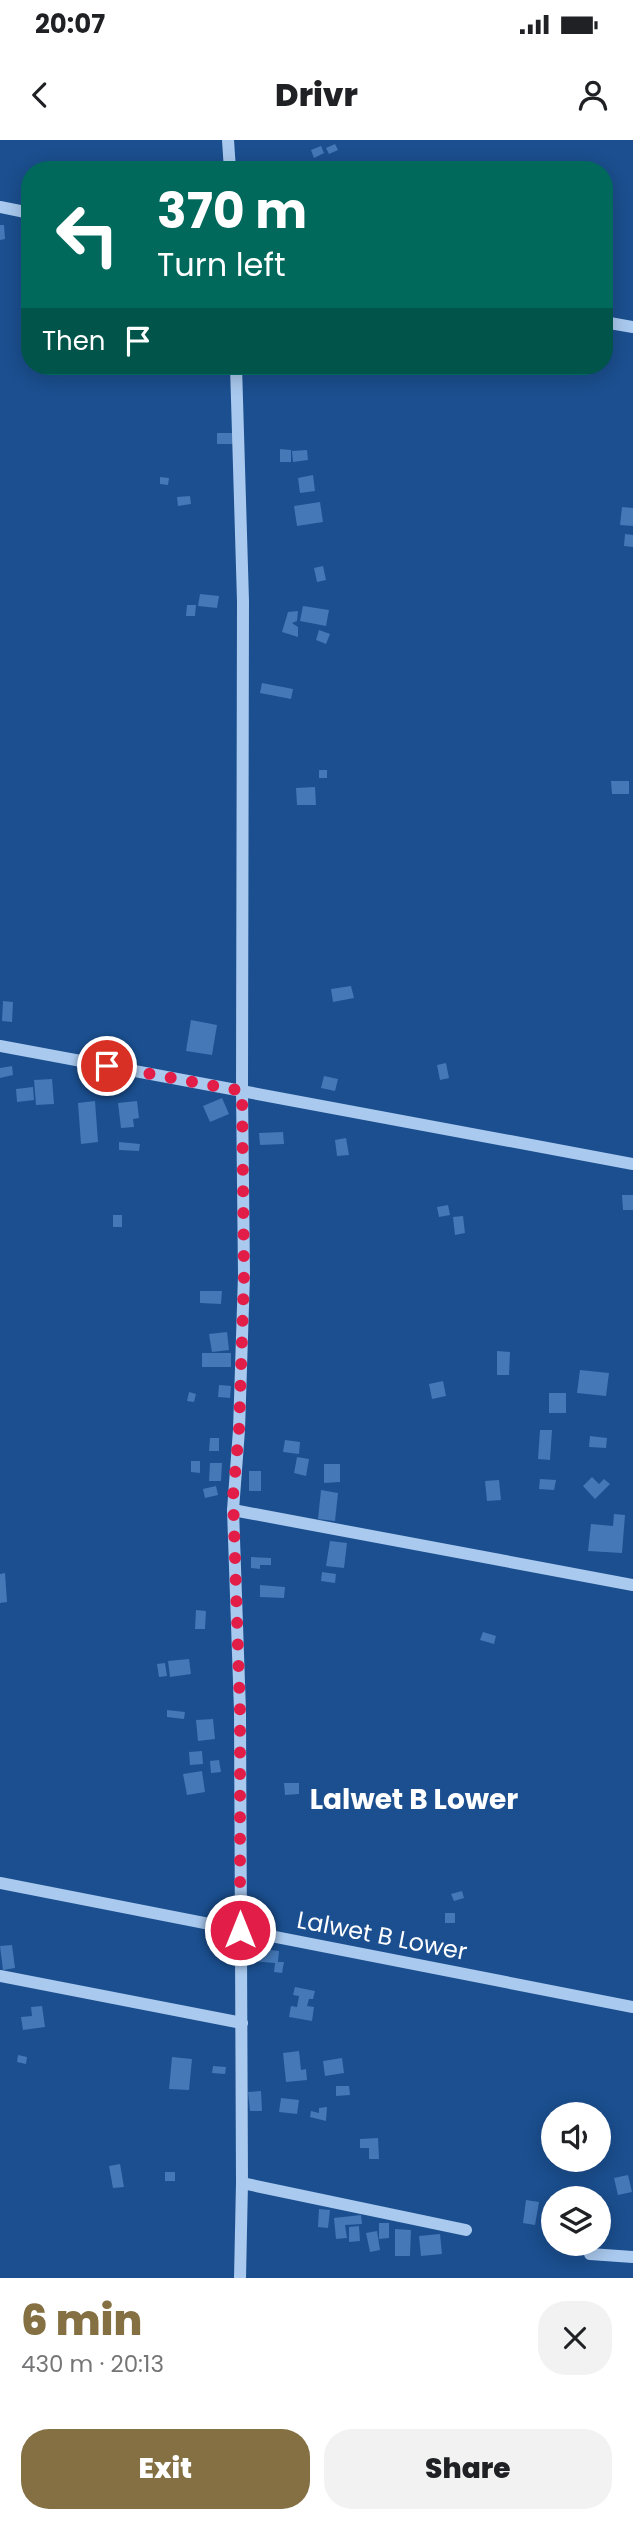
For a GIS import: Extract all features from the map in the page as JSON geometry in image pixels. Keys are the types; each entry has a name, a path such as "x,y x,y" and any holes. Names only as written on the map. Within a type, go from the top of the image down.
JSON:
{"street":[{"path":"229,140 230,161"},
{"path":"0,207 21,211"},
{"path":"613,323 633,327"},
{"path":"236,375 243,601 244,1276 239,1430 233,1510 240,1711 240,2278"},
{"path":"0,1046 633,1164"},
{"path":"233,1510 633,1585"},
{"name":"Lalwet B Lower","path":"0,1883 633,2007"},
{"path":"0,1976 242,2024"},
{"path":"242,2183 466,2230"},
{"path":"611,2255 633,2257"}],"building":[{"path":"335,144 338,150 329,154 326,148"},
{"path":"321,146 324,153 314,158 311,150"},
{"path":"0,225 4,225 5,239 0,240"},
{"path":"217,433 233,433 233,444 217,444"},
{"path":"280,449 291,450 291,462 280,462"},
{"path":"307,450 308,460 293,462 292,451"},
{"path":"313,475 315,491 300,493 298,478"},
{"path":"160,477 169,478 168,485 160,484"},
{"path":"190,496 191,504 178,506 177,497"},
{"path":"320,502 323,522 297,526 294,506"},
{"path":"622,507 633,508 633,526 620,525"},
{"path":"625,534 633,535 633,547 624,546"},
{"path":"323,566 326,580 317,582 314,568"},
{"path":"200,594 219,596 217,608 198,606"},
{"path":"187,605 196,605 195,616 186,616"},
{"path":"303,606 329,610 326,626 300,621"},
{"path":"298,611 297,621 292,623 298,627 298,637 282,632 288,612"},
{"path":"319,630 330,634 326,644 316,640"},
{"path":"262,683 293,689 291,699 260,693"},
{"path":"319,770 327,770 327,778 319,778"},
{"path":"611,781 629,781 629,794 612,794"},
{"path":"315,787 316,805 297,805 296,788"},
{"path":"351,986 354,998 333,1002 331,989"},
{"path":"3,1001 13,1002 12,1022 2,1021"},
{"path":"191,1020 217,1025 212,1055 186,1051"},
{"path":"446,1063 449,1078 440,1080 437,1065"},
{"path":"12,1066 13,1075 0,1078 0,1068"},
{"path":"324,1076 338,1079 335,1091 321,1088"},
{"path":"52,1079 54,1104 36,1105 34,1080"},
{"path":"33,1087 34,1100 17,1102 16,1089"},
{"path":"222,1098 229,1114 210,1122 203,1106"},
{"path":"95,1101 98,1142 81,1144 78,1103"},
{"path":"137,1101 139,1118 133,1119 134,1127 121,1128 118,1103"},
{"path":"283,1132 284,1144 260,1145 259,1133"},
{"path":"346,1138 349,1155 337,1156 335,1140"},
{"path":"119,1142 140,1144 139,1151 119,1150"},
{"path":"622,1195 633,1195 633,1210 623,1210"},
{"path":"448,1205 450,1215 439,1217 437,1207"},
{"path":"113,1215 122,1215 122,1227 113,1227"},
{"path":"463,1216 465,1233 455,1235 453,1217"},
{"path":"200,1291 222,1291 221,1304 200,1303"},
{"path":"227,1332 229,1350 212,1352 209,1334"},
{"path":"497,1351 510,1352 509,1375 497,1375"},
{"path":"202,1353 231,1353 231,1367 202,1367"},
{"path":"580,1370 609,1373 606,1396 577,1393"},
{"path":"443,1381 446,1396 432,1399 429,1384"},
{"path":"219,1385 231,1386 230,1398 218,1397"},
{"path":"189,1392 196,1394 194,1402 187,1401"},
{"path":"549,1393 566,1393 566,1413 549,1413"},
{"path":"540,1430 552,1430 550,1460 538,1459"},
{"path":"590,1436 607,1438 606,1448 589,1447"},
{"path":"210,1438 219,1438 219,1451 209,1451"},
{"path":"285,1440 300,1442 299,1454 283,1452"},
{"path":"297,1457 309,1459 306,1476 294,1473"},
{"path":"191,1461 200,1461 200,1473 191,1472"},
{"path":"210,1463 222,1463 221,1481 209,1481"},
{"path":"324,1464 340,1464 340,1482 324,1483"},
{"path":"249,1471 261,1471 261,1491 249,1491"},
{"path":"592,1477 599,1484 604,1479 610,1484 595,1499 583,1486"},
{"path":"540,1479 556,1480 554,1490 539,1489"},
{"path":"499,1480 501,1500 487,1501 485,1481"},
{"path":"216,1486 218,1495 205,1498 203,1489"},
{"path":"321,1490 338,1493 335,1521 318,1519"},
{"path":"614,1514 625,1515 622,1553 588,1551 591,1524 613,1526"},
{"path":"330,1541 347,1543 344,1568 326,1566"},
{"path":"251,1557 271,1558 271,1565 260,1565 260,1569 251,1568"},
{"path":"322,1572 336,1574 335,1583 321,1581"},
{"path":"5,1573 7,1602 0,1603 0,1574"},
{"path":"260,1585 285,1587 284,1598 260,1597"},
{"path":"196,1610 206,1611 205,1629 195,1629"},
{"path":"483,1632 496,1636 494,1644 480,1640"},
{"path":"189,1659 191,1674 170,1677 168,1661"},
{"path":"165,1663 167,1676 159,1677 157,1664"},
{"path":"167,1710 185,1712 184,1719 167,1717"},
{"path":"213,1719 215,1739 198,1741 196,1720"},
{"path":"202,1751 203,1764 190,1765 189,1752"},
{"path":"219,1760 221,1772 211,1773 210,1761"},
{"path":"202,1771 205,1792 187,1795 183,1774"},
{"path":"284,1783 299,1783 299,1794 285,1795"},
{"path":"462,1891 464,1898 454,1901 451,1894"},
{"path":"445,1913 455,1913 455,1923 445,1923"},
{"path":"12,1945 15,1968 3,1970 0,1946"},
{"path":"254,1948 279,1951 278,1962 284,1962 282,1973 274,1972 275,1963 252,1961"},
{"path":"295,1987 315,1991 307,2006 314,2007 312,2021 289,2017 291,2006 297,2007 299,1996 293,1995"},
{"path":"42,2006 45,2027 23,2030 21,2017 32,2016 31,2007"},
{"path":"299,2051 301,2070 306,2069 307,2080 286,2082 283,2053"},
{"path":"18,2055 27,2057 26,2064 17,2062"},
{"path":"172,2057 192,2059 189,2090 169,2089"},
{"path":"342,2058 344,2073 325,2076 323,2061"},
{"path":"213,2066 226,2067 225,2074 212,2073"},
{"path":"336,2086 349,2086 350,2095 336,2096"},
{"path":"261,2091 262,2111 250,2111 248,2092"},
{"path":"281,2098 299,2100 297,2114 279,2112"},
{"path":"327,2107 326,2121 310,2117 311,2111 319,2113 319,2108"},
{"path":"378,2138 379,2159 369,2159 369,2148 360,2148 360,2139"},
{"path":"120,2164 124,2187 113,2188 109,2166"},
{"path":"165,2172 175,2172 175,2181 165,2181"},
{"path":"628,2175 632,2192 618,2195 614,2178"},
{"path":"526,2200 539,2202 535,2225 523,2223"},
{"path":"319,2209 330,2210 328,2228 318,2227"},
{"path":"361,2215 362,2224 345,2225 347,2238 336,2239 334,2218"},
{"path":"379,2223 389,2223 389,2238 379,2239"},
{"path":"359,2226 360,2241 349,2242 349,2227"},
{"path":"395,2229 411,2230 410,2256 395,2256"},
{"path":"377,2231 380,2250 370,2252 366,2233"},
{"path":"440,2234 442,2254 421,2256 419,2236"}],"district":[{"name":"Lalwet B Lower","path":"414,1799"}],"route":[{"path":"107,1066 242,1091 244,1276 239,1430 233,1496 240,1711 240,1930"}]}
